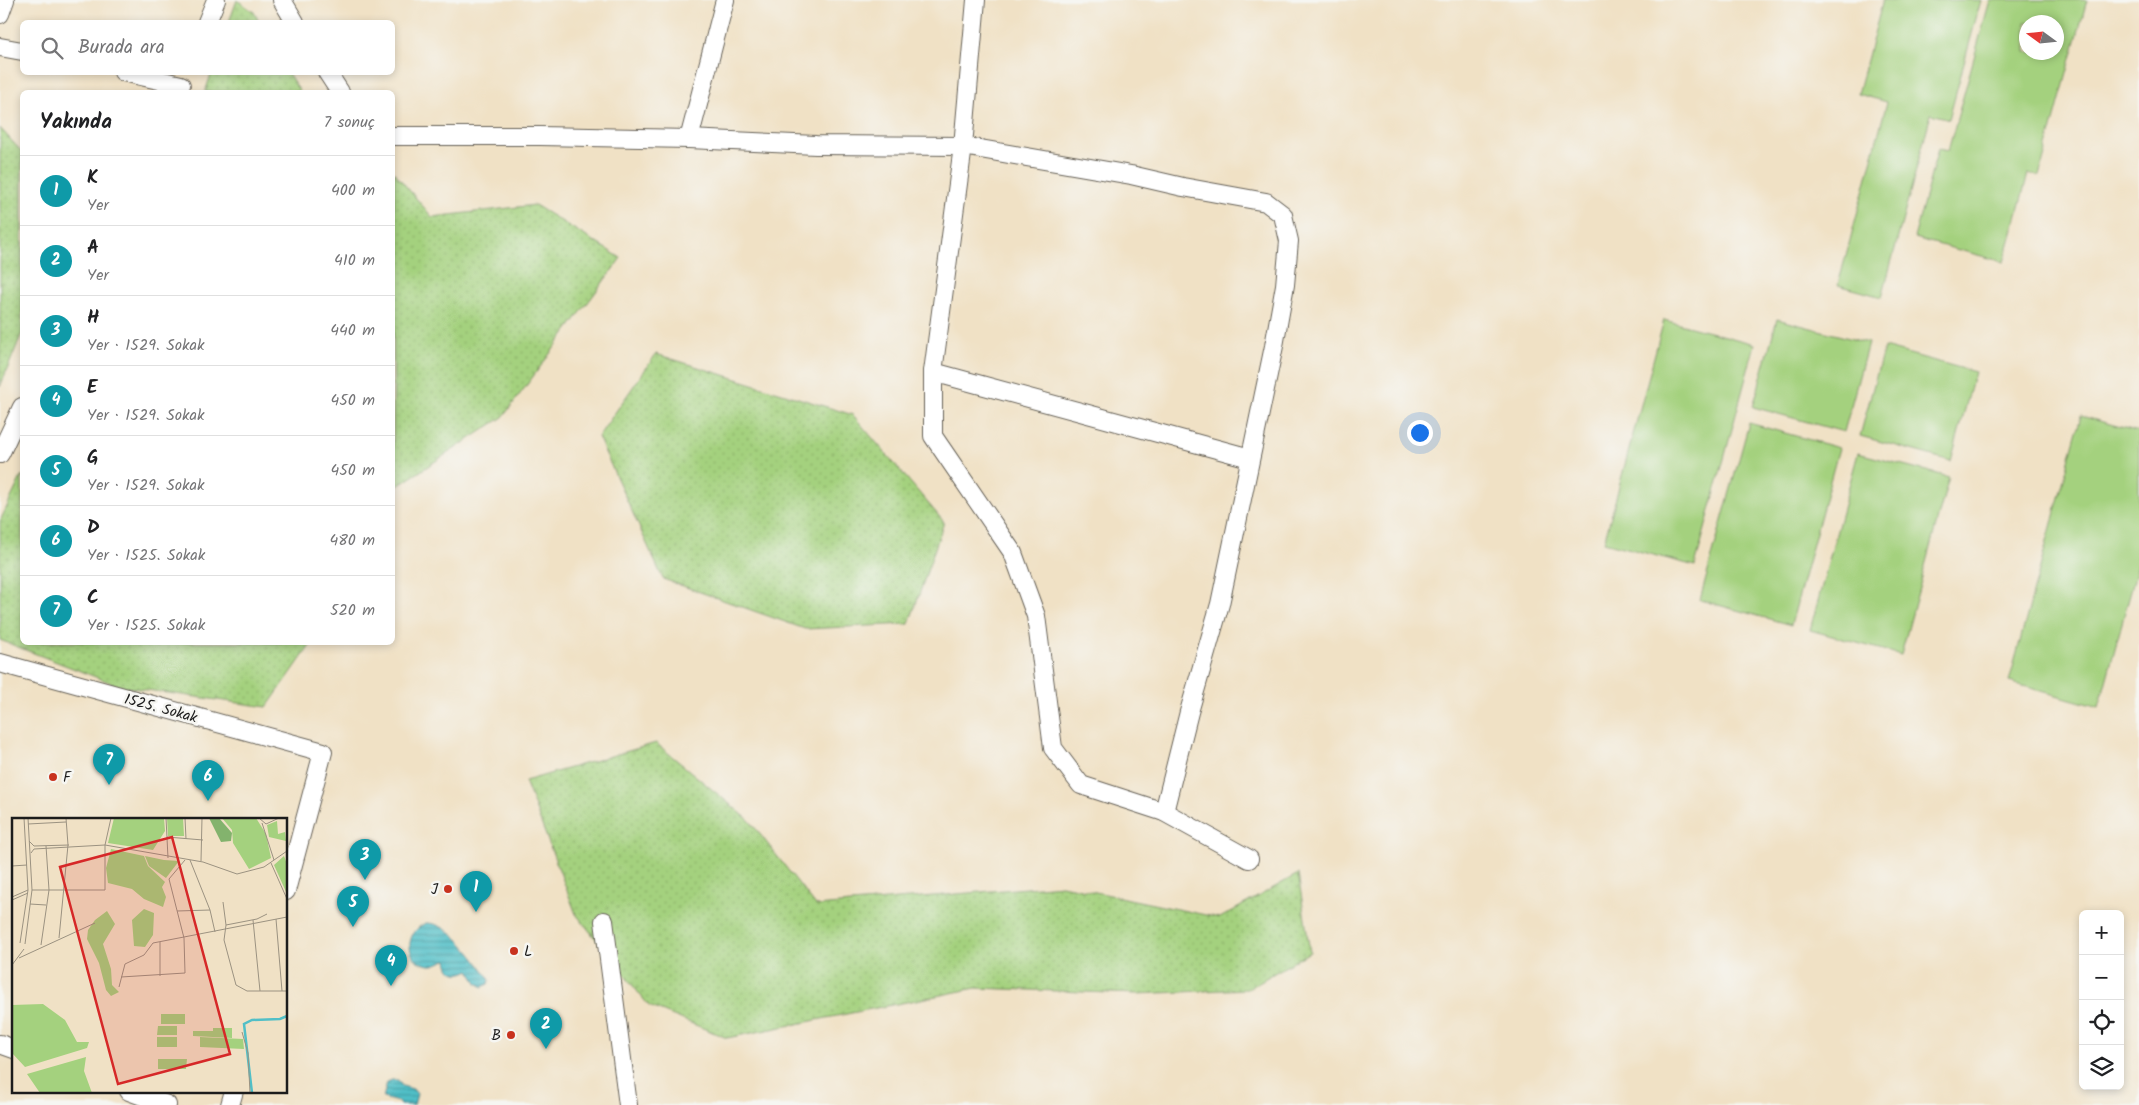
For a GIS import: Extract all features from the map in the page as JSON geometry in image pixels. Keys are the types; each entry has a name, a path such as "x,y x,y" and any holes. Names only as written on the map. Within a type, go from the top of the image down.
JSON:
{"street":[{"path":"0,14 5,0"},
{"path":"208,20 216,0"},
{"path":"282,0 294,20"},
{"path":"689,139 725,0"},
{"path":"976,0 963,146 933,372 933,436 1013,553 1036,616 1053,748 1081,785 1164,812 1249,859"},
{"path":"0,46 20,51"},
{"path":"139,75 182,83"},
{"path":"329,75 339,90"},
{"path":"395,136 689,139 816,145 963,146 1131,175 1183,187 1266,202 1283,215 1289,242 1285,285 1274,346 1220,604 1189,712 1164,812"},
{"path":"933,372 1250,458"},
{"path":"0,454 20,411"},
{"name":"1525. Sokak","path":"0,663 322,752 288,883"},
{"path":"604,921 628,1105"},
{"path":"0,1044 12,1049"},
{"path":"132,1092 167,1105"},
{"path":"230,1105 234,1092"}],"green space":[{"path":"237,0 254,12 258,20 230,20"},
{"path":"1883,0 1981,0 1949,119 1931,114 1882,297 1838,285 1887,102 1858,94"},
{"path":"1990,0 2087,0 2039,176 2028,174 2004,262 1914,238 1938,149 1948,151"},
{"path":"211,75 289,75 299,90 206,90"},
{"path":"0,128 20,150 20,338 0,387"},
{"path":"395,173 432,217 535,205 621,258 503,417 395,488"},
{"path":"1777,319 1868,343 1844,432 1753,407"},
{"path":"1664,320 1755,344 1695,566 1604,542"},
{"path":"1884,347 1975,372 1951,461 1860,436"},
{"path":"656,354 853,415 944,522 909,624 805,629 663,579 598,437"},
{"path":"2081,416 2139,432 2139,561 2099,707 2009,682"},
{"path":"1749,423 1839,448 1791,625 1700,600"},
{"path":"1858,453 1949,477 1901,655 1810,630"},
{"path":"20,479 20,645 311,645 267,707 119,686 0,640 0,521"},
{"path":"656,743 749,820 816,906 1062,885 1220,918 1298,874 1310,952 1247,989 1137,994 976,988 727,1038 649,1006 576,914 525,781"}],"water":[{"path":"426,923 444,928 462,943 490,980 488,984 483,987 478,984 469,970 461,973 452,971 447,960 429,965 421,963 415,958 411,953 411,939 419,927"},
{"path":"398,1080 402,1086 413,1089 417,1094 414,1105 400,1105 398,1102 383,1098 387,1082"}],"place":[{"name":"F","path":"53,777"},
{"name":"C","path":"109,785"},
{"name":"D","path":"208,801"},
{"name":"H","path":"365,880"},
{"name":"J","path":"448,889"},
{"name":"K","path":"476,912"},
{"name":"G","path":"353,927"},
{"name":"L","path":"514,951"},
{"name":"E","path":"391,986"},
{"name":"B","path":"511,1035"},
{"name":"A","path":"546,1049"}]}
